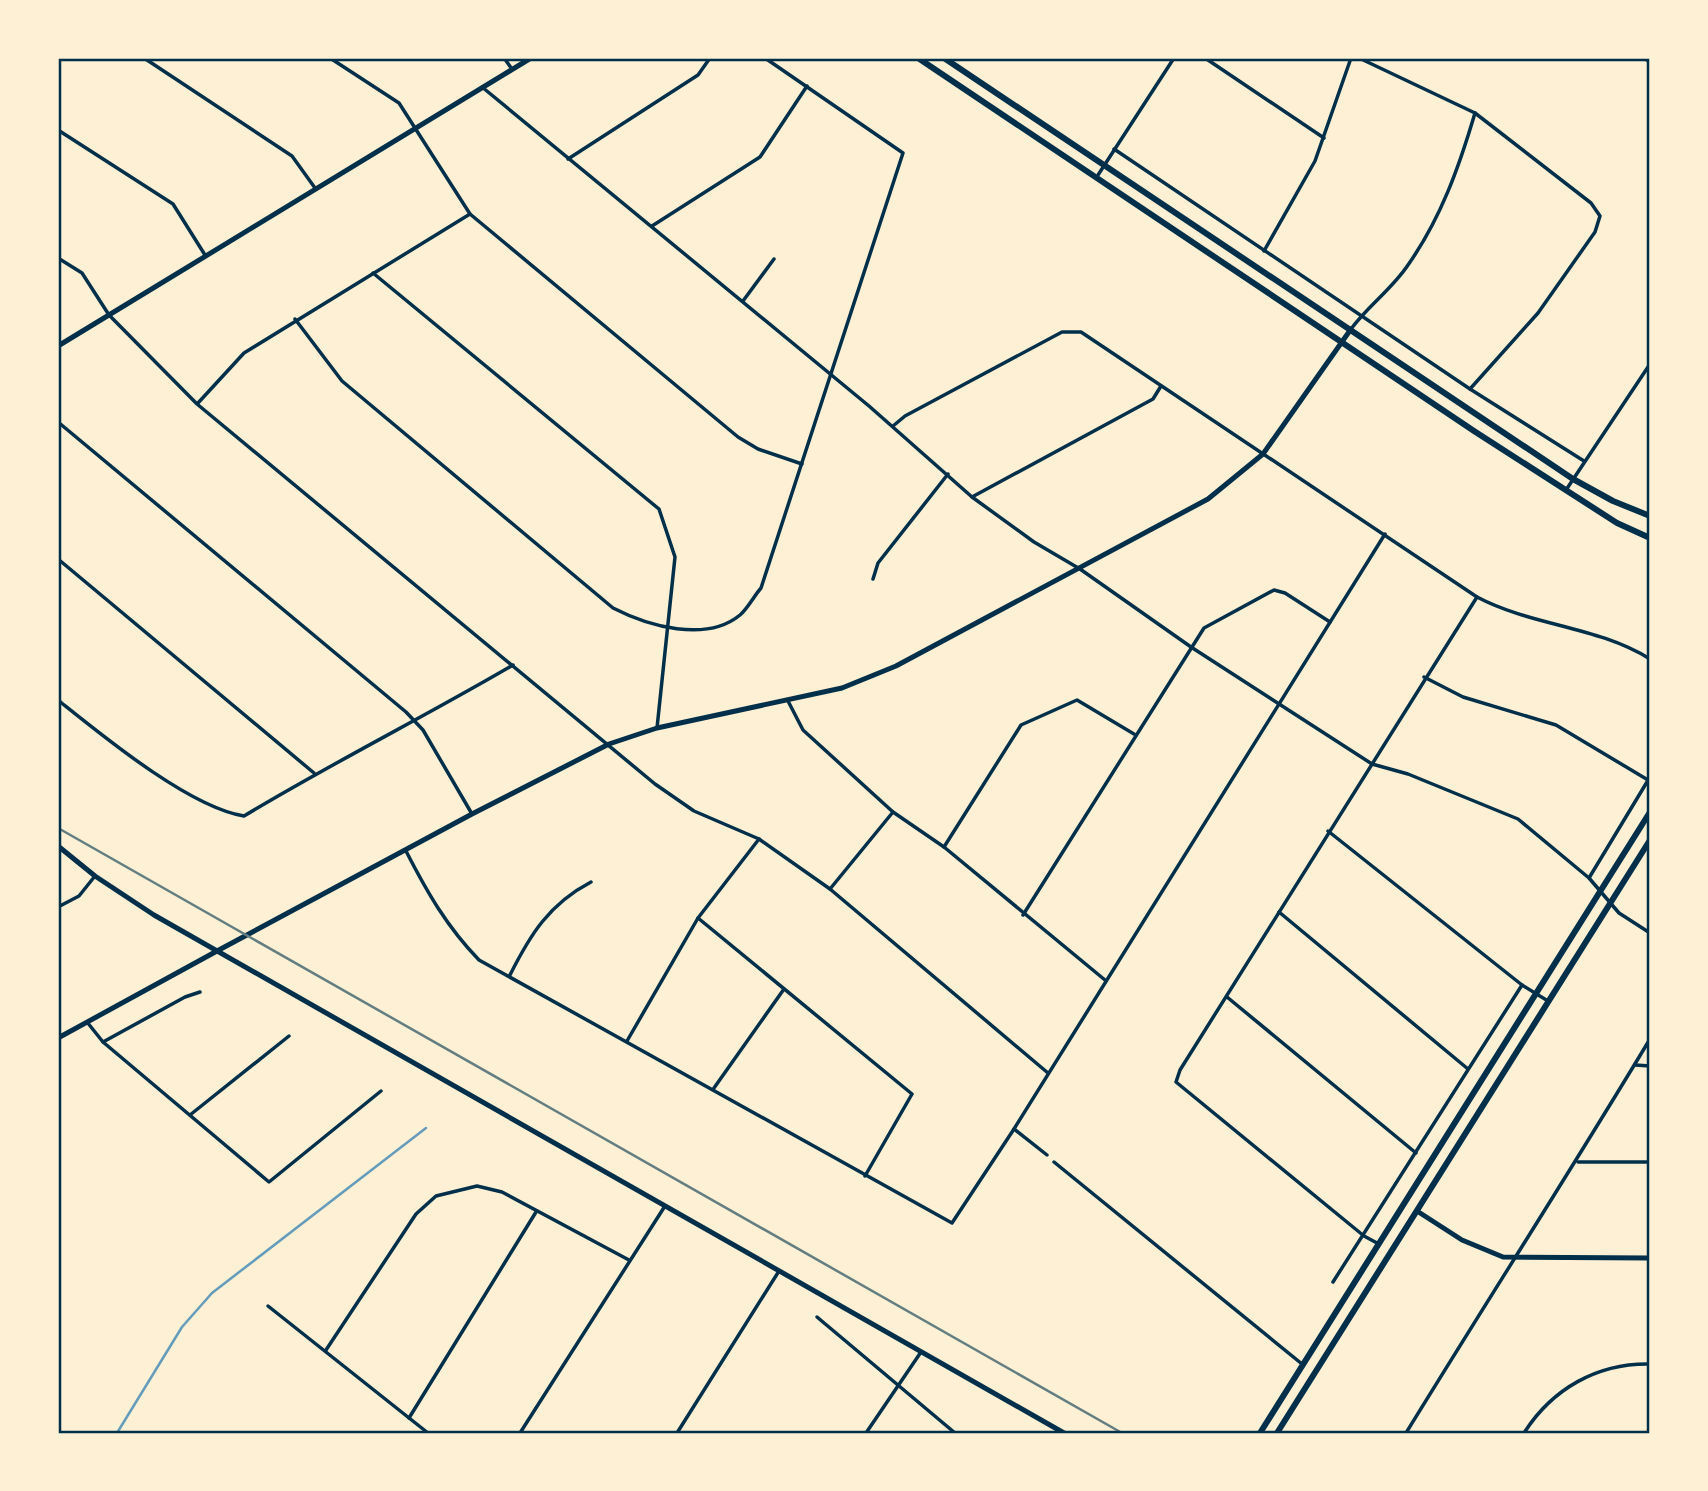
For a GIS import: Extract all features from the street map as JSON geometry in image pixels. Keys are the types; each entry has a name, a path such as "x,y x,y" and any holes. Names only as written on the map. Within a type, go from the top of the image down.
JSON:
{"main road":[{"path":"918,58 1098,175 1566,491 1617,523 1650,538"},
{"path":"944,58 1573,479 1612,501 1650,516"},
{"path":"1260,1433 1650,812"},
{"path":"1277,1433 1314,1370 1650,840"},
{"path":"1377,1243 1390,1251"},
{"path":"1303,1364 1314,1370"}],"street":[{"path":"144,58 292,156 315,188"},
{"path":"330,58 399,103 470,214 738,437 758,449 802,464"},
{"path":"504,58 512,69"},
{"path":"58,346 531,58"},
{"path":"568,159 698,75 710,58"},
{"path":"295,319 342,382 594,593 634,619 669,627 714,628 740,615 761,588 903,153 765,58"},
{"path":"1098,175 1174,58"},
{"path":"1205,58 1324,138"},
{"path":"1264,251 1305,183 1352,58"},
{"path":"1359,58 1475,113 1591,202 1600,216 1595,232 1538,313 1469,389"},
{"path":"1644,58 1650,62"},
{"path":"652,226 761,157 807,86"},
{"path":"482,88 832,375 972,497 1034,542 1080,569 1191,647 1371,764 1408,774 1518,819 1589,878 1610,904 1650,933"},
{"path":"58,1038 472,814 609,744 657,727 842,688 896,666 1208,499 1262,454 1362,314 1408,265 1433,223 1459,168 1475,113"},
{"path":"58,130 173,204 205,256"},
{"path":"1114,149 1362,314 1469,389 1584,461"},
{"path":"197,404 244,353 295,319 470,214"},
{"path":"58,258 82,273 108,315 197,404 655,784 694,811 759,839 830,889 1048,1073"},
{"path":"743,301 774,260"},
{"path":"373,273 659,509 675,557 657,727"},
{"path":"892,426 905,416 1062,332 1081,332 1477,597 1502,610 1626,644 1650,659"},
{"path":"1566,491 1650,364"},
{"path":"972,497 1153,399 1161,386"},
{"path":"58,422 394,701 415,722 440,757 472,814"},
{"path":"873,579 878,563 948,474"},
{"path":"406,851 434,905 459,939 480,960 714,1088 951,1223 1014,1129 1385,534"},
{"path":"58,559 315,774"},
{"path":"1023,915 1135,734 1205,628 1273,590 1285,593 1330,622"},
{"path":"1377,1243 1364,1236 1177,1082 1180,1070 1424,677 1477,597"},
{"path":"58,700 115,746 208,805 220,812 244,816 513,665"},
{"path":"1424,677 1463,697 1556,724 1649,778 1589,878"},
{"path":"944,846 1021,725 1077,700 1135,734"},
{"path":"789,701 803,730 893,812 944,846 1023,915 1105,981"},
{"path":"830,889 893,812"},
{"path":"1328,831 1522,985 1549,1002"},
{"path":"627,1041 698,918 759,839"},
{"path":"58,846 94,876 217,951 1064,1433"},
{"path":"58,907 79,896 94,876"},
{"path":"510,975 534,928 578,889 591,882"},
{"path":"1279,912 1468,1069"},
{"path":"698,918 912,1094 865,1176"},
{"path":"1333,1282 1522,985"},
{"path":"714,1088 784,989"},
{"path":"103,1042 185,997 200,992"},
{"path":"1227,997 1416,1153"},
{"path":"87,1022 103,1042 269,1182 381,1091"},
{"path":"190,1115 289,1036"},
{"path":"1406,1433 1513,1257 1577,1162 1650,1040"},
{"path":"1635,1065 1650,1066"},
{"path":"1014,1129 1047,1155"},
{"path":"1054,1162 1303,1364"},
{"path":"1577,1162 1650,1162"},
{"path":"326,1350 416,1214 436,1196 457,1189 477,1186 502,1192 629,1260"},
{"path":"1404,1202 1462,1240 1503,1257 1650,1258"},
{"path":"520,1433 665,1206"},
{"path":"409,1418 536,1212"},
{"path":"677,1433 779,1271"},
{"path":"268,1306 428,1433"},
{"path":"817,1317 955,1433"},
{"path":"866,1433 920,1352"},
{"path":"1524,1433 1536,1415 1569,1385 1610,1368 1650,1364"}],"waterway":[{"path":"117,1433 182,1327 212,1293 426,1128"}],"railway":[{"path":"58,828 1122,1433"}]}
